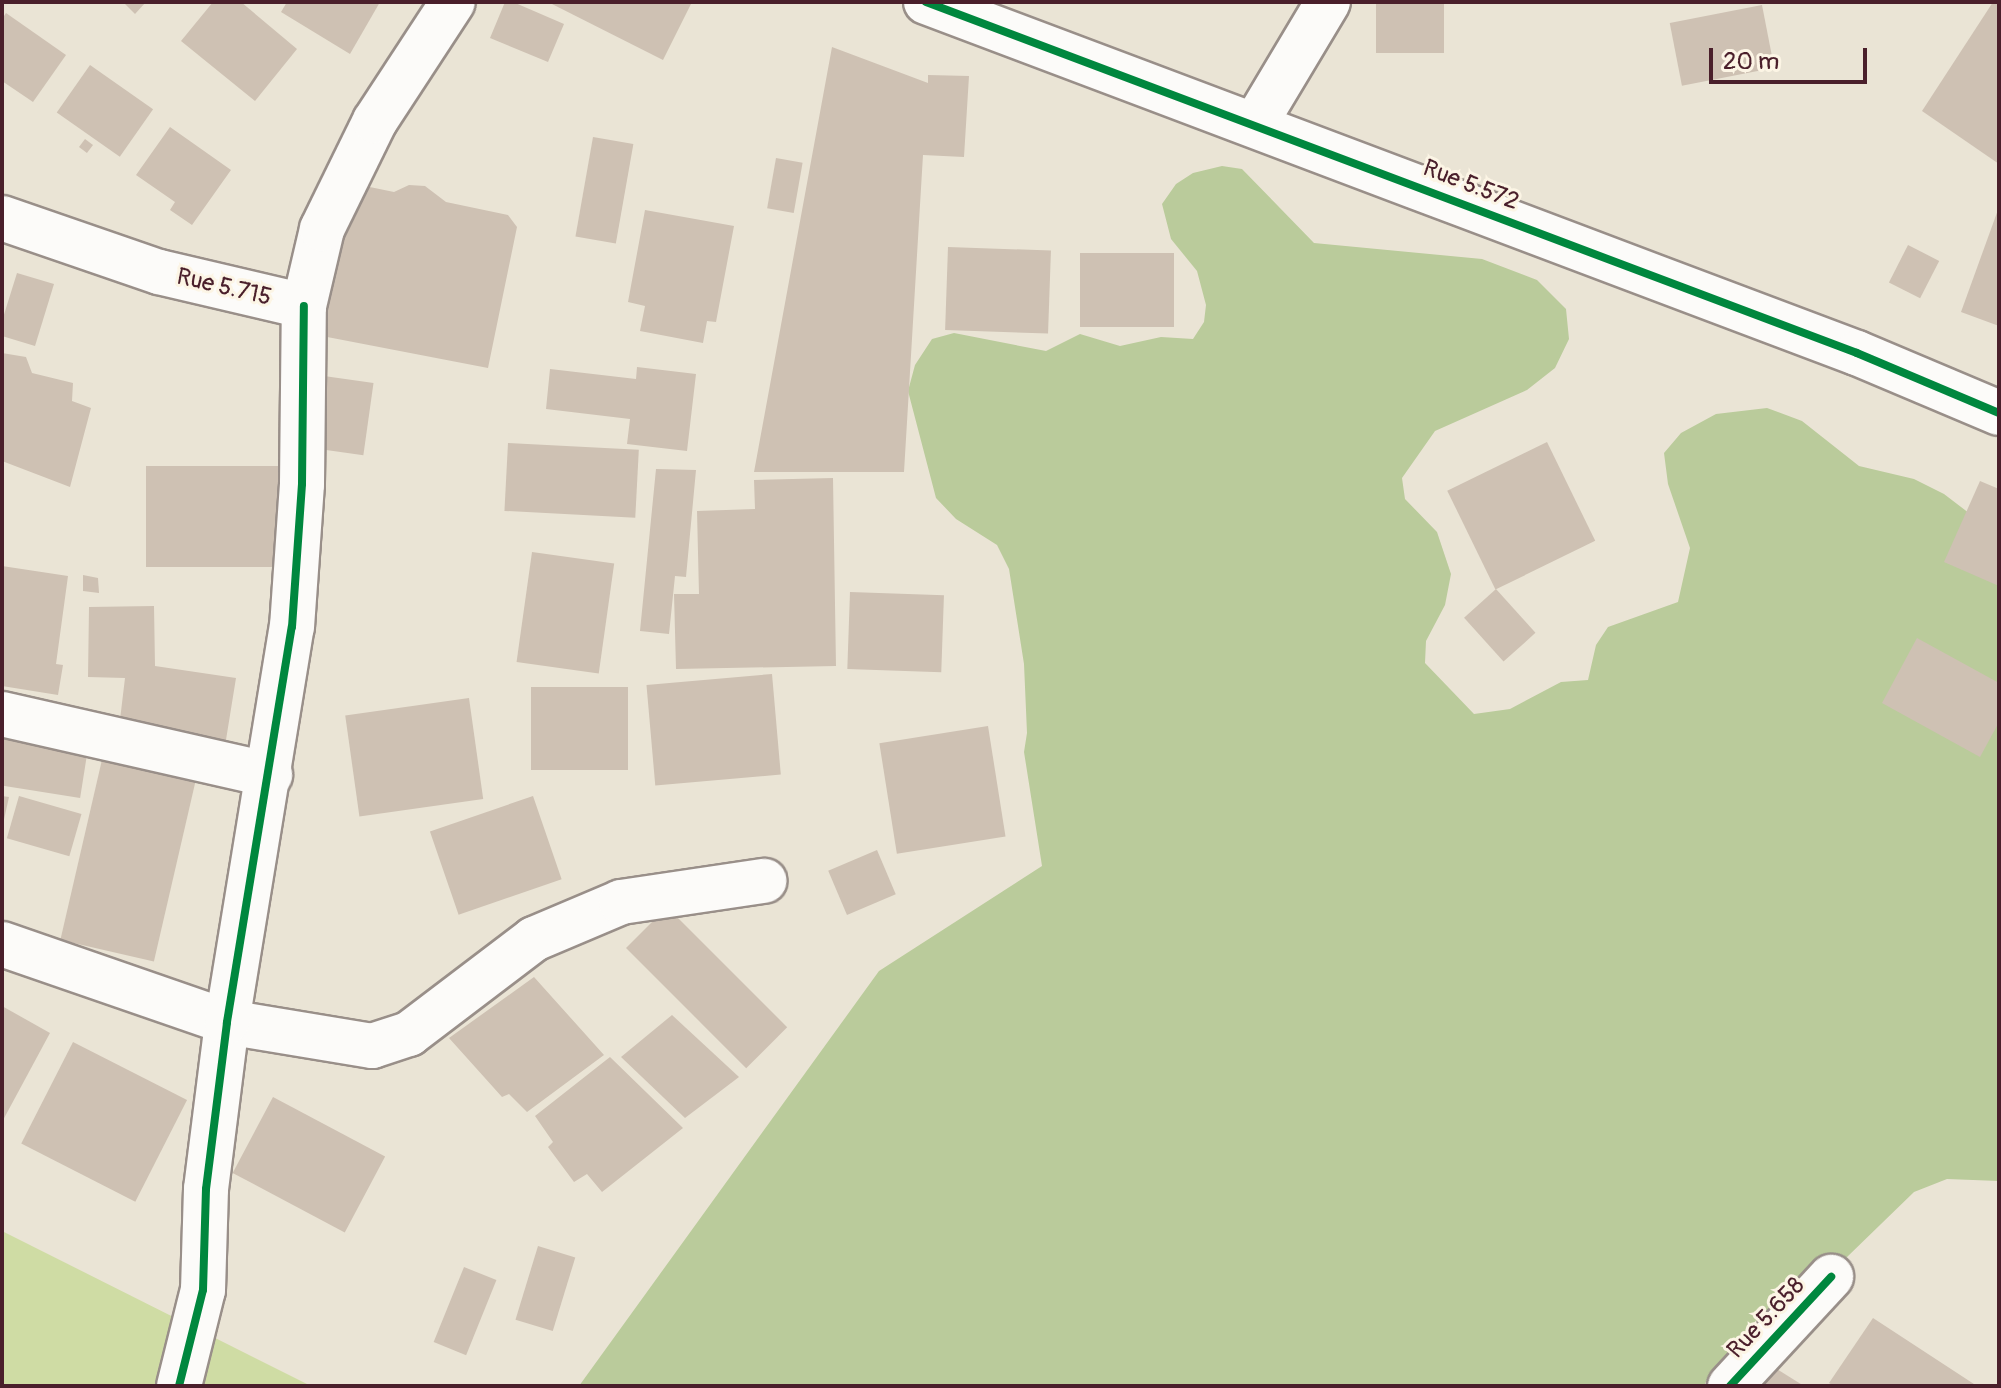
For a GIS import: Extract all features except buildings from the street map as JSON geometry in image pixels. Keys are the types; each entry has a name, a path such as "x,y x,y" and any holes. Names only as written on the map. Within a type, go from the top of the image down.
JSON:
{"street":[{"name":"Rue 5.715","path":"2,218 159,272 304,306 322,229 375,121 453,2"},
{"name":"Rue 5.572","path":"926,2 1857,353 1999,413"},
{"path":"1255,124 1328,2"},
{"path":"179,1386 203,1290 206,1189 227,1022 270,775 293,611 302,484 304,306"},
{"path":"2,714 270,775"},
{"path":"2,944 227,1022 372,1046 409,1034 534,939 621,902 764,881"},
{"name":"Rue 5.658","path":"1730,1386 1831,1277"}],"green space":[{"path":"1222,166 1242,169 1314,243 1482,259 1537,280 1566,309 1569,339 1555,368 1527,390 1435,431 1402,478 1405,499 1437,532 1451,574 1445,605 1426,641 1425,663 1474,714 1510,709 1561,682 1588,680 1596,645 1608,627 1678,602 1690,548 1668,484 1664,453 1681,433 1716,414 1767,408 1802,421 1859,466 1914,479 1944,494 1999,536 1999,1181 1947,1179 1914,1192 1813,1290 1744,1366 1708,1377 1704,1386 579,1386 879,971 1042,866 1024,752 1027,733 1024,664 1009,569 997,545 956,519 936,498 908,391 915,365 932,339 954,333 1046,351 1080,334 1120,346 1161,337 1193,339 1204,322 1206,305 1197,271 1171,239 1162,204 1176,184 1193,173"},
{"path":"2,1231 311,1386 2,1386"}],"cycle path":[{"path":"926,2 1857,353 1999,413"},
{"path":"179,1386 203,1290 206,1189 227,1022 292,627 302,484 304,306"},
{"path":"1730,1386 1831,1277"}]}
